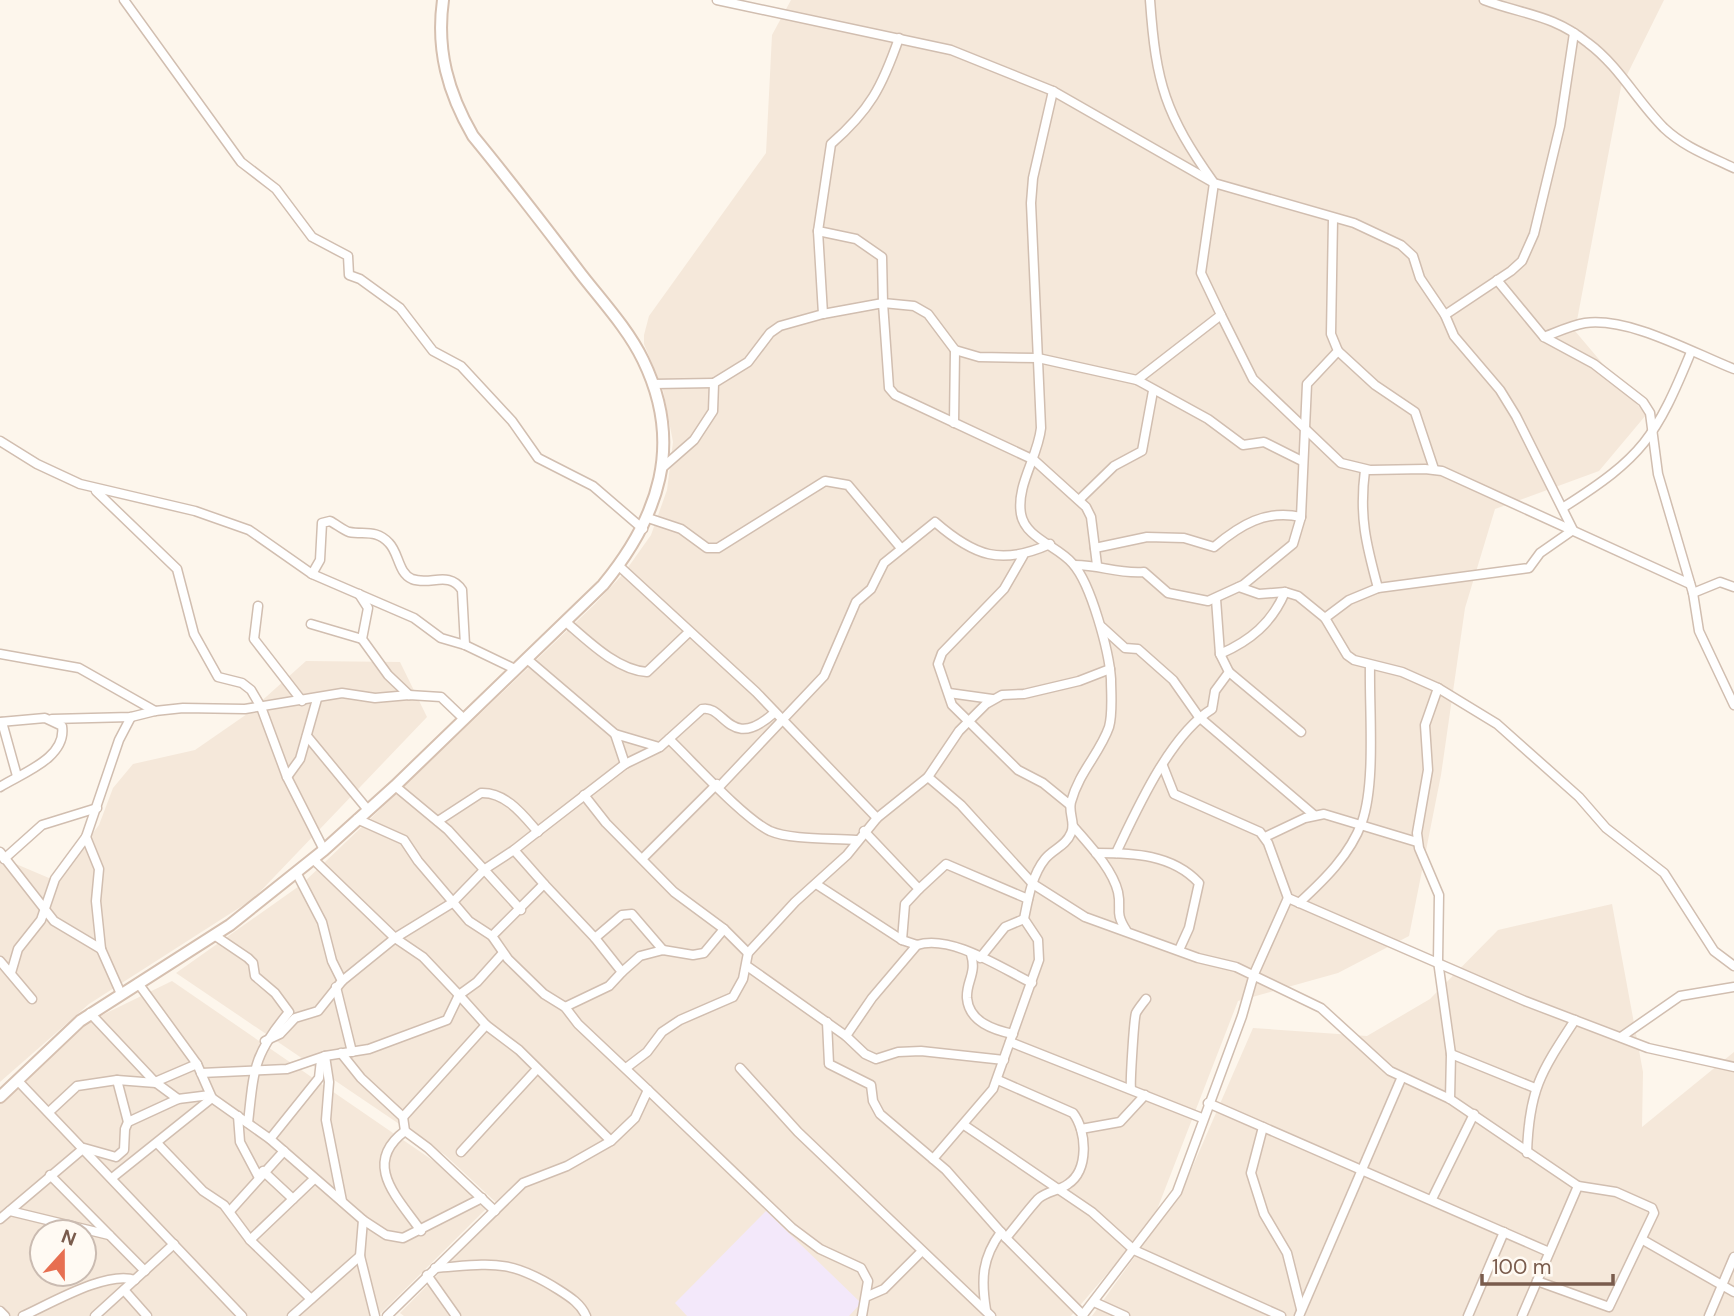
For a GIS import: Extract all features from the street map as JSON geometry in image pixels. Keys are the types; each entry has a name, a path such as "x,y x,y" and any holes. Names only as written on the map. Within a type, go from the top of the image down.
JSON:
{"main road":[{"path":"1,1094 19,1082 90,1013 214,935 324,850 395,786 566,622 619,566 649,518 662,468 663,432 653,384 642,358 619,324 473,136 461,115 452,95 440,48 443,0"}],"street":[{"path":"124,0 241,162 276,189 312,237 348,256 349,275 360,279 400,308 433,351 461,366 512,421 538,458 593,486 643,529"},
{"path":"717,0 951,50 1053,90 1214,183 1354,223 1401,245 1413,256 1428,293 1445,315 1454,336 1500,390 1517,416 1573,530"},
{"path":"1150,0 1159,82 1184,141 1214,183 1201,273 1253,379 1341,463 1365,470 1434,469 1573,530 1691,588 1720,582 1734,587"},
{"path":"1484,0 1552,19 1574,33 1605,57 1665,129 1691,149 1734,168"},
{"path":"1445,315 1522,261 1541,213 1560,126 1574,33"},
{"path":"823,314 818,231 831,144 860,119 872,100 900,38"},
{"path":"933,1159 986,1101 998,1080 1041,950 1038,940 1024,919 1028,899 1045,858 1068,839 1073,826 1070,805 1078,778 1109,727 1110,669 1101,627 1075,565 1050,544 1032,534 1022,523 1021,493 1034,460 1041,428 1032,178 1053,90"},
{"path":"1333,219 1331,334 1338,351 1375,385 1415,412 1434,469"},
{"path":"818,231 856,239 882,257 888,388 895,395 1034,460 1079,500 1091,517 1097,565"},
{"path":"1497,281 1544,337 1594,364 1643,402 1650,413 1651,438 1705,649 1734,705"},
{"path":"653,384 714,383 748,362 770,333 780,326 823,314 883,303 914,306 928,314 955,350 979,357 1038,358 1137,380 1208,419 1243,445 1264,442 1302,461"},
{"path":"1137,380 1221,315"},
{"path":"1544,337 1585,323 1610,324 1640,331 1734,369"},
{"path":"954,422 955,350"},
{"path":"1075,565 1097,565 1121,574 1144,572 1168,593 1189,599 1216,599 1272,564 1293,544 1301,517 1307,384 1338,351"},
{"path":"1564,507 1633,458 1651,438 1668,408 1691,352"},
{"path":"662,468 694,440 713,411 714,383"},
{"path":"1079,500 1114,466 1142,451 1153,391"},
{"path":"0,441 37,464 94,489 223,519 249,530 312,574 414,618 440,638 465,645 515,670"},
{"path":"1365,470 1361,502 1362,527 1378,588"},
{"path":"649,518 681,529 707,548 718,548 825,481 836,481 848,485 900,547"},
{"path":"94,489 172,562 188,601 194,634 218,677 246,686 261,707 287,777 324,850"},
{"path":"1095,548 1147,537 1184,538 1214,547 1239,526 1270,514 1282,512 1301,517"},
{"path":"312,574 320,560 322,523 330,521 350,532 368,531 390,543 405,575 412,579 449,579 458,584 462,590 465,645"},
{"path":"643,859 718,786 778,715 824,676 856,602 871,589 884,563 900,547 934,522 962,546 1014,557 1023,556 1050,544"},
{"path":"1325,618 1349,600 1378,588 1529,568 1541,553 1573,530"},
{"path":"1023,556 1004,589 942,653 938,664 952,705 1018,770 1043,783 1070,805"},
{"path":"619,566 756,692 877,818"},
{"path":"1239,587 1259,594 1285,592 1298,596 1325,618 1347,654 1370,665 1402,672 1438,688 1497,724 1579,797 1606,828 1664,873 1714,951 1734,966"},
{"path":"1220,654 1256,634 1278,610 1285,592"},
{"path":"359,594 368,608 362,639"},
{"path":"1216,599 1220,654 1229,672 1301,732"},
{"path":"258,606 254,639 302,701"},
{"path":"566,622 611,657 637,671 647,672 689,632"},
{"path":"311,624 362,639 388,675 409,695"},
{"path":"1101,627 1125,648 1138,649 1173,680 1199,717 1314,815 1362,823 1417,842"},
{"path":"0,654 79,668 155,710"},
{"path":"527,659 615,734 660,747"},
{"path":"1299,903 1339,863 1362,823 1369,772 1370,665"},
{"path":"949,693 992,699 1079,681 1110,669"},
{"path":"1116,853 1148,785 1199,717 1212,709 1215,691 1229,672"},
{"path":"1438,688 1425,725 1428,770 1417,842 1439,895 1438,961 1451,1054 1450,1099"},
{"path":"17,776 1,722 131,717 155,710 261,707 342,693 375,698 409,695 446,699 464,719"},
{"path":"287,777 300,759 317,699"},
{"path":"626,1068 647,1052 662,1032 680,1020 733,997 747,966 748,953 847,855 856,840 877,818 928,777 967,721 992,699"},
{"path":"265,1041 280,1034 295,1018 315,1013 339,984 396,938 452,902 485,869 538,832 625,764 660,747 702,709 712,710 729,727 740,730 778,715"},
{"path":"11,973 18,949 35,932 55,879 86,837 119,740 131,717"},
{"path":"0,787 57,749 62,726 52,719"},
{"path":"615,734 625,764"},
{"path":"307,736 368,810"},
{"path":"669,739 743,811 769,831 787,836 856,840"},
{"path":"827,1022 829,1064 871,1085 873,1101 880,1114 933,1159 1083,1315 1177,1192 1202,1118 1242,1016 1254,974 1288,898 1265,837 1247,825 1174,794 1163,766"},
{"path":"928,777 961,805 1033,884 1086,917 1254,974 1330,1014 1401,1079 1450,1099 1578,1186 1616,1192 1652,1208 1654,1213 1643,1240 1607,1312 1537,1281"},
{"path":"395,786 438,821 521,910"},
{"path":"438,821 481,793 488,793 509,802 538,832"},
{"path":"584,795 606,822 683,900 724,929 748,953"},
{"path":"97,808 42,825 2,856 68,932 101,949"},
{"path":"1265,837 1314,815"},
{"path":"357,819 404,840 470,922 492,936 503,953 544,994 565,1007 578,1024 792,1228 820,1249 861,1268 868,1281 868,1296 862,1316"},
{"path":"1073,826 1096,853 1118,893 1117,916 1126,930"},
{"path":"864,831 919,889"},
{"path":"86,837 99,869 96,901 101,949 121,994"},
{"path":"514,850 596,938 622,972"},
{"path":"1096,853 1134,852 1163,860 1191,874 1199,883 1189,928 1179,950"},
{"path":"313,859 396,938 423,957 486,1025 519,1050 611,1140"},
{"path":"902,940 905,904 946,864 1028,899"},
{"path":"296,872 322,922 339,984 352,1052"},
{"path":"492,936 521,910 544,884"},
{"path":"816,884 902,940 917,946"},
{"path":"1288,898 1575,1020 1664,1053 1734,1067"},
{"path":"596,938 622,915 632,914 663,950"},
{"path":"980,958 1005,927 1024,919"},
{"path":"565,1007 609,986 640,956 663,950 693,955 704,953 724,929"},
{"path":"214,935 248,958 255,976 275,993 289,1012 265,1041 254,1071 248,1123"},
{"path":"846,1036 872,998 917,946 929,941 950,944 1032,983"},
{"path":"49,1112 77,1086 117,1080 155,1083 199,1069 287,1069 323,1056 369,1049 447,1020 459,995 477,982 503,953"},
{"path":"971,954 975,968 967,997 971,1009 992,1030 1101,1080 1131,1087 1202,1118"},
{"path":"0,961 32,999"},
{"path":"747,966 846,1036 865,1054 876,1059 898,1052 921,1051 1004,1060"},
{"path":"138,984 199,1069 211,1096 270,1139 363,1220 394,1237 403,1238 482,1198"},
{"path":"1621,1037 1680,996 1734,987"},
{"path":"1131,1087 1129,1075 1135,1048 1136,1013 1146,999"},
{"path":"90,1013 155,1083 178,1099"},
{"path":"1527,1153 1528,1122 1535,1088 1547,1061 1575,1020"},
{"path":"404,1116 486,1025"},
{"path":"341,1053 361,1078 404,1116 405,1131 428,1148 495,1210"},
{"path":"1451,1054 1535,1088"},
{"path":"270,1139 319,1078 323,1056"},
{"path":"323,1056 329,1082 326,1120 342,1202"},
{"path":"740,1068 798,1132 989,1313"},
{"path":"461,1152 537,1069"},
{"path":"1300,1312 1401,1079"},
{"path":"84,1148 109,1157 119,1156 124,1150 128,1122 117,1080"},
{"path":"989,1313 982,1273 985,1258 1038,1199 1072,1181 1080,1167 1083,1146 1081,1129 1073,1113 998,1080"},
{"path":"19,1082 242,1316"},
{"path":"391,1314 427,1275 523,1182 567,1166 611,1140 635,1118 648,1090"},
{"path":"1081,1129 1120,1122 1145,1095"},
{"path":"128,1122 178,1099 211,1096"},
{"path":"112,1178 158,1144 211,1096"},
{"path":"1208,1103 1549,1252"},
{"path":"1432,1199 1474,1114"},
{"path":"238,1116 240,1142 260,1174 293,1199"},
{"path":"964,1125 1059,1189 1134,1250 1281,1316"},
{"path":"1263,1127 1251,1173 1264,1214 1287,1253 1300,1312"},
{"path":"405,1131 388,1147 385,1177 421,1231"},
{"path":"158,1144 203,1191 230,1211 250,1240 311,1299"},
{"path":"0,1219 84,1148"},
{"path":"230,1211 260,1174 284,1151"},
{"path":"50,1175 145,1271"},
{"path":"250,1240 314,1179"},
{"path":"1522,1316 1578,1186"},
{"path":"9,1211 109,1235"},
{"path":"363,1220 360,1256 375,1316"},
{"path":"1468,1316 1504,1232"},
{"path":"1643,1240 1721,1287 1734,1292"},
{"path":"94,1316 174,1244"},
{"path":"868,1296 884,1289 922,1251"},
{"path":"292,1316 360,1256"},
{"path":"1709,1316 1734,1257"},
{"path":"435,1268 482,1264 519,1267 571,1297 586,1316"},
{"path":"427,1275 456,1316"},
{"path":"23,1316 107,1280 124,1276 135,1280"},
{"path":"124,1290 147,1316"},
{"path":"1094,1302 1125,1316"}],"shaded area":[{"path":"791,0 1664,0 1621,87 1575,331 1646,415 1599,471 1495,509 1465,608 1441,775 1409,936 1338,973 1238,1001 1153,1220 1071,1316 404,1316 400,1313 503,1209 445,1155 176,973 302,884 595,604 624,573 651,535 667,490 673,442 663,390 644,344 644,335 649,316 766,153 772,35"},
{"path":"306,661 400,662 427,717 253,899 89,1004 0,1082 0,852 16,864 56,881 99,825 113,788 133,764 195,750 247,714"},
{"path":"1612,904 1643,1072 1642,1127 1734,1052 1734,1316 1092,1316 1182,1191 1253,1028 1367,1036 1430,999 1498,930"},
{"path":"172,981 441,1166 487,1208 378,1316 0,1316 0,1104 88,1022"},
{"path":"766,1211 861,1303 849,1316 687,1316 675,1303"}]}
